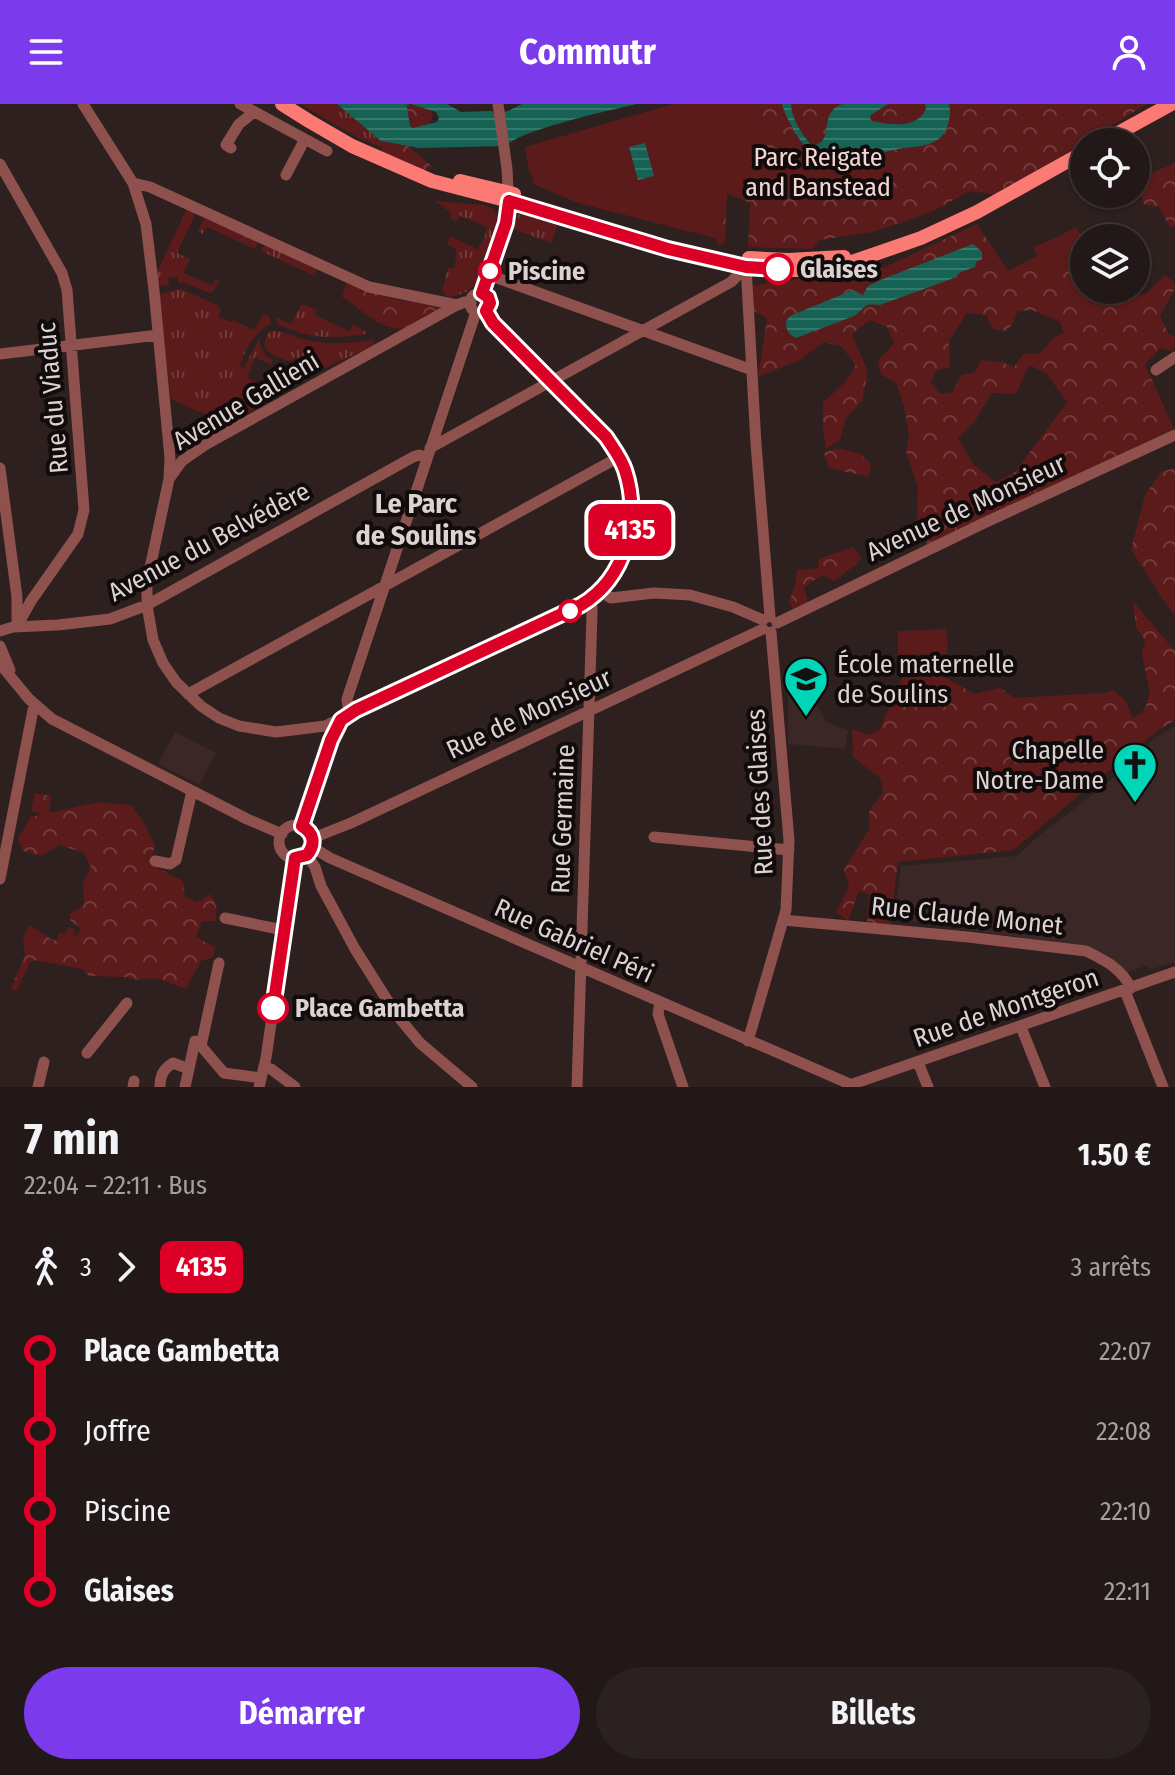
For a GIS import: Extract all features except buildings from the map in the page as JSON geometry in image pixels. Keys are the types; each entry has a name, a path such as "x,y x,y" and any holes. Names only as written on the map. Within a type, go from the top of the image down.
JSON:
{"main road":[{"path":"282,104 352,146 432,181 509,197 668,249 746,262 874,253 949,226 1070,160"},
{"path":"1127,128 1171,104"}],"street":[{"path":"83,104 133,183 146,224 170,458 169,479"},
{"path":"240,104 327,151"},
{"path":"302,826 331,740 345,718 347,699 477,309 490,303 482,293 506,223 509,197 498,108"},
{"path":"231,148 226,145 239,124 254,112"},
{"path":"286,175 305,139"},
{"name":"Rue du Viaduc","path":"0,164 62,273 67,290 84,510 78,534 17,626"},
{"path":"133,183 150,187 369,287 457,305"},
{"name":"Avenue du Belvédère","path":"0,632 17,626 110,619 147,605 731,282 746,262"},
{"name":"Rue des Glaises","path":"746,262 769,624 789,850 783,920 748,1041"},
{"path":"489,275 752,370"},
{"name":"Avenue Gallieni","path":"477,309 465,302 457,305 205,445 182,461 169,479 149,571 147,605 153,640 176,682 201,706 239,726 276,732 325,726 554,619 600,591 620,561 630,530 631,496 625,468 619,457"},
{"path":"188,694 619,457 606,437 477,309"},
{"path":"0,354 158,335"},
{"path":"1156,370 1175,357"},
{"name":"Avenue de Monsieur","path":"769,624 1175,435"},
{"path":"0,468 17,597 17,626"},
{"path":"600,591 611,598 654,593 690,595 733,607 769,624"},
{"name":"Rue Germaine","path":"577,1087 592,614 588,601"},
{"name":"Rue de Monsieur","path":"311,847 351,823 769,624"},
{"path":"0,632 2,666 36,706 66,727 282,834"},
{"path":"1,873 36,706"},
{"path":"325,726 331,740"},
{"path":"155,861 170,864 176,860 192,791"},
{"path":"295,858 286,855 281,848 282,834 288,827 302,826 309,831 321,886 355,949 396,1014 420,1043 472,1087"},
{"path":"654,837 789,850"},
{"path":"261,1078 295,858 311,847"},
{"name":"Rue Gabriel Péri","path":"311,847 820,1072"},
{"path":"225,918 283,930"},
{"name":"Rue Claude Monet","path":"783,920 1086,951 1124,974 1128,989"},
{"path":"201,1046 219,963"},
{"name":"Rue de Montgeron","path":"820,1072 848,1086 1175,972"},
{"path":"1128,989 1163,1087"},
{"path":"660,1002 658,1014 683,1087"},
{"path":"87,1053 127,1003"},
{"path":"1021,1027 1045,1087"},
{"path":"185,1087 195,1041 224,1073 261,1078 271,1069 295,1087"},
{"path":"38,1087 44,1062"},
{"path":"918,1062 928,1087"},
{"path":"160,1087 162,1073 167,1066 173,1063 189,1069"},
{"path":"820,1072 826,1087"}],"shaded area":[{"path":"337,104 411,104 447,104 461,112 492,111 494,114 522,104 637,104 547,127 506,146 419,148 381,141","holes":["407,105 436,112 437,122 413,128"]},
{"path":"782,104 791,104 795,120 811,145 823,140 830,114 843,104 888,104 870,118 872,121 895,124 916,120 926,110 925,104 949,104 950,113 945,131 930,144 857,160 831,162 808,150 791,125"},
{"path":"645,143 654,176 638,180 629,147"},
{"path":"973,244 982,252 982,259 976,262 975,267 954,278 880,305 867,305 854,316 796,338 786,327 790,316 853,290 863,295 868,286 883,279"},
{"name":"École maternelle de Soulins","path":"813,681 814,698 826,722 848,730 845,749 788,744 788,682"},
{"path":"1175,726 1175,962 1127,972 1079,946 894,919 901,866 1017,856 1104,786 1156,737"},
{"path":"175,732 216,753 199,785 158,764"}],"green space":[{"path":"300,104 337,104 381,141 381,147 357,137"},
{"path":"414,104 431,110 433,114 429,125 409,134 406,105"},
{"path":"673,104 761,104 758,142 751,141 751,193 723,192 722,240 578,203 533,184 525,147"},
{"name":"Parc Reigate and Banstead","path":"754,104 1147,104 1107,128 1070,128 1070,151 997,195 970,191 904,222 872,232 820,240 812,249 748,247 750,203 727,193 725,243 717,245 717,188"},
{"path":"390,137 408,146 433,167 423,170 382,154 381,141"},
{"path":"1175,163 1175,227 1169,226 1159,207 1150,205 1150,174"},
{"path":"435,201 484,205 500,217 476,283 464,293 449,297 442,291 448,268 455,268 456,249 448,245 449,236 477,249 487,227 460,216 456,221 450,218 451,213"},
{"path":"187,209 195,215 177,253 190,259 184,273 212,285 215,279 219,281 210,293 179,283 177,277 168,278 169,285 158,284 157,272"},
{"path":"524,213 558,223 552,243 513,229 518,215"},
{"path":"204,218 259,241 255,249 207,227 203,234 198,231"},
{"path":"977,224 1008,271 1035,257 1070,245 1070,304 1150,304 1150,290 1165,275 1175,283 1175,288 1160,317 1169,334 1175,337 1175,346 1171,351 1161,348 1145,364 1174,429 927,546 929,528 921,531 917,520 918,487 906,452 909,434 904,407 897,384 881,374 878,361 894,343 887,327 870,320 852,334 868,372 862,401 846,418 840,440 826,449 823,403 846,381 856,365 841,346 824,342 800,360 758,377 767,318 752,310 750,286 885,267","holes":["1032,310 1060,322 1064,333 1054,337 1040,354 1023,354 1014,367 1002,362 981,360 975,372 961,375 953,392 940,394 931,382 936,371 950,367 949,341 967,313 986,315 993,329 1005,331 1012,325 1018,311","1029,365 1046,373 1067,402 1015,472 996,482 973,464 958,438 975,421 992,393 1016,394"]},
{"path":"1070,230 1070,255 1043,268 1033,248"},
{"path":"264,244 317,269 315,276 261,251"},
{"path":"347,282 399,300 444,306 411,327 392,328 374,320 342,297"},
{"path":"181,289 217,305 221,310 218,317 254,330 264,313 269,316 271,323 251,342 240,367 244,368 259,339 263,351 273,360 271,365 255,357 247,378 273,391 283,369 288,367 291,374 288,384 292,387 228,425 171,399 158,294"},
{"path":"302,304 317,310 315,315 349,331 353,325 366,331 366,334 320,337 279,325 275,317 291,324"},
{"path":"269,332 314,342 372,340 375,345 323,369 295,357 291,362 279,358 266,349"},
{"path":"836,448 861,454 871,464 869,477 829,468 824,453"},
{"path":"1175,468 1175,615 1131,549 1145,495 1161,472"},
{"path":"853,547 861,557 858,563 834,581 822,575 804,587 808,602 793,609 789,603 797,570 818,568 819,559"},
{"path":"1133,601 1175,651 1175,720 1157,731 1013,850 898,862 890,925 867,924 869,894 859,891 848,921 836,912 849,886 844,870 869,829 869,811 883,793 881,779 853,757 852,729 869,735 880,729 902,677 935,671 974,694 1000,688 1015,698 1113,690 1125,700 1133,719 1145,709 1150,693 1142,654 1145,641 1136,627"},
{"path":"947,629 948,654 898,655 898,631"},
{"path":"35,793 51,796 49,813 99,802 131,805 155,845 150,864 183,881 185,897 197,902 211,894 217,909 215,921 202,921 196,937 215,947 213,957 201,961 186,989 156,978 138,980 89,976 82,969 33,960 17,991 11,989 25,955 23,938 30,925 57,941 59,932 66,934 68,927 75,929 73,939 81,929 70,920 70,914 84,905 83,883 91,867 84,853 59,845 42,856 23,851 18,838 31,817 43,814 31,811"}],"bus line":[{"name":"4135","path":"273,1008 295,858 307,855 313,843 311,834 302,826 331,740 341,720 356,710 581,605 604,586 626,547 631,496 625,468 619,457 606,437 493,323 486,311 490,303 482,293 506,223 509,201 668,249 746,267 778,269"}],"place":[{"name":"Glaises","path":"778,269"},
{"name":"Piscine","path":"490,271"},
{"name":"École maternelle de Soulins","path":"806,718"},
{"name":"Chapelle Notre-Dame","path":"1135,804"},
{"name":"Place Gambetta","path":"273,1008"}],"district":[{"name":"Le Parc de Soulins","path":"416,519"}]}
